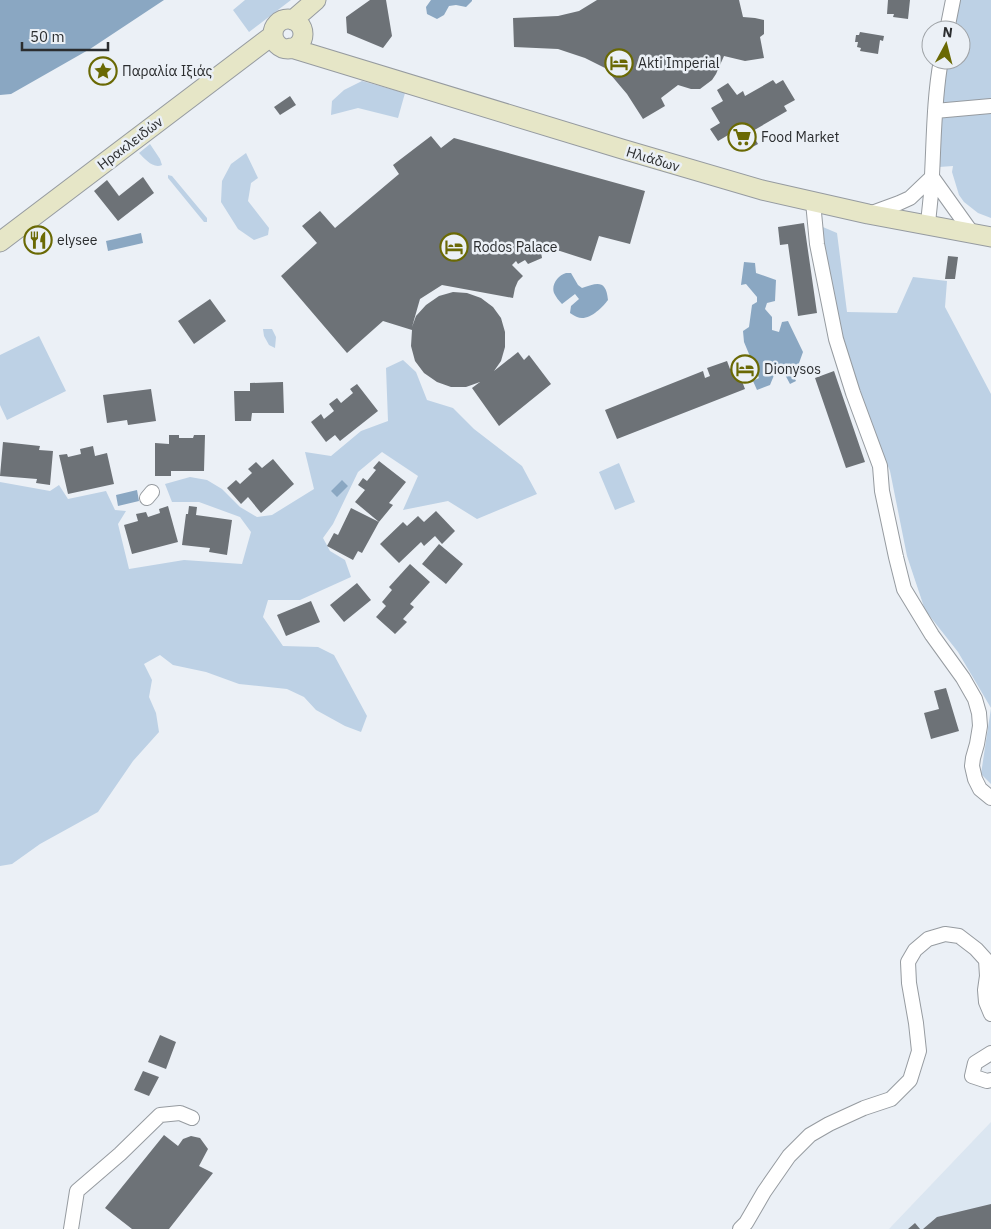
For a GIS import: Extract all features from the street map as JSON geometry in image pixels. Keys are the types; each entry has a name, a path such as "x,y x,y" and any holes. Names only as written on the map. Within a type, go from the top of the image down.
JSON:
{"street":[{"path":"949,20 953,0"},
{"name":"Ηλιάδων","path":"291,30 321,58 710,176 868,214 991,237"},
{"name":"Ηρακλειδών","path":"0,242 291,30"},
{"path":"928,225 937,83 940,70"},
{"path":"935,111 991,106"},
{"path":"868,214 910,198 932,177"},
{"path":"932,177 972,233"},
{"path":"813,202 816,244 836,339 853,393 880,466 882,491 904,589 922,620 963,678 975,699 980,726 972,758 972,766 980,789 991,798"},
{"path":"740,1229 746,1223 788,1156 810,1136 829,1124 864,1108 890,1099 910,1080 919,1051 909,983 908,962 916,950 928,939 945,934 959,936 976,949 986,960 986,1002 991,1014"},
{"path":"991,1053 975,1063 972,1076 987,1081 991,1080"},
{"path":"70,1229 77,1191 120,1154 160,1115 180,1113 192,1118"}],"shaded area":[{"path":"0,0 164,0 90,49 11,94 0,95"},
{"path":"245,0 291,0 249,32 233,10"},
{"path":"431,0 472,1 466,7 449,6 444,15 437,19 427,14 426,7"},
{"path":"957,0 991,0 991,218 978,213 964,202 959,195 952,172 953,166 939,167 941,98 945,70 971,70 971,20 954,20"},
{"path":"362,81 405,93 398,118 358,108 331,115 332,101 344,90"},
{"path":"150,144 162,165 152,165 139,153"},
{"path":"246,153 258,178 251,183 248,201 269,228 268,235 254,240 238,229 221,202 222,181 231,164"},
{"path":"168,175 172,176 207,218 207,222 204,222 168,178"},
{"path":"811,222 837,233 847,312 897,313 913,277 947,281 945,307 991,394 991,708 958,652 925,610 907,556 890,471 838,342"},
{"path":"141,233 143,243 108,251 106,241"},
{"path":"744,262 755,263 756,273 776,280 775,301 767,303 765,309 772,317 772,330 779,332 782,322 788,321 803,352 794,377 796,381 790,384 782,369 777,368 770,385 757,390 753,381 759,378 744,342 743,331 749,327 752,305 757,302 757,297 746,284 741,285"},
{"path":"566,273 571,273 582,288 600,284 607,293 608,300 586,318 577,317 570,313 571,306 579,299 575,294 562,304 553,290 556,281"},
{"path":"263,329 272,329 276,337 275,348 269,345 264,336"},
{"path":"39,336 66,391 7,420 0,405 0,355"},
{"path":"403,360 416,372 427,400 453,408 474,429 522,466 537,494 477,519 448,501 403,510 418,476 382,452 358,472 333,524 323,538 330,551 345,560 351,577 300,600 268,600 263,617 283,646 318,647 334,655 367,716 361,732 345,726 316,710 304,697 287,689 239,684 206,672 173,665 160,655 144,664 152,680 149,697 156,713 159,732 133,761 98,812 40,844 12,864 0,866 0,482 50,491 59,485 68,499 106,491 115,510 126,511 118,524 129,569 184,560 242,564 251,532 240,517 199,502 172,502 165,484 190,477 207,480 222,489 240,507 257,517 272,515 314,489 305,452 331,456 361,431 388,421 386,368"},
{"path":"619,463 635,502 615,510 599,472"},
{"path":"342,480 348,486 337,497 331,491"},
{"path":"137,490 139,501 118,506 116,495"},
{"path":"991,708 991,784 981,774"},
{"path":"991,1122 991,1229 889,1229"}],"building":[{"path":"370,0 386,0 392,36 383,48 347,33 346,17"},
{"path":"597,0 739,0 743,17 764,20 764,34 760,37 764,58 745,61 724,56 712,80 700,89 691,89 678,85 661,98 665,106 643,119 627,94 605,68 585,58 558,49 514,47 513,18 558,16 579,11"},
{"path":"888,0 910,0 908,19 893,17 894,14 887,14"},
{"path":"860,32 884,36 883,41 880,40 878,54 860,51 861,48 857,47 858,42 855,42 856,35 859,35"},
{"path":"773,80 776,84 783,80 795,100 784,106 787,111 751,132 758,144 745,151 735,131 718,141 710,129 720,123 711,108 723,101 717,90 728,83 737,95 743,91 745,96"},
{"path":"290,96 296,105 280,115 274,107"},
{"name":"Rodos Palace","path":"431,136 441,148 454,138 645,191 630,244 599,236 591,261 560,251 550,250 541,252 542,258 528,264 525,260 518,264 516,261 512,265 523,276 518,281 513,298 442,285 420,299 412,327 416,316 426,305 439,296 453,292 467,293 481,298 493,307 501,318 505,332 505,347 501,361 494,371 518,352 524,360 529,355 551,384 499,426 472,388 480,382 466,387 451,387 437,382 424,373 415,361 411,346 412,330 383,321 347,353 281,276 317,243 302,226 320,211 335,228 399,174 393,165"},
{"path":"143,177 154,193 118,221 94,191 107,180 119,196"},
{"path":"804,223 817,313 798,316 788,244 780,245 778,227"},
{"path":"948,256 958,257 955,279 945,279"},
{"path":"210,299 226,321 194,344 178,321"},
{"path":"727,361 730,369 736,366 745,389 617,439 605,410 703,371 705,378 710,376 707,368"},
{"path":"834,371 865,462 846,468 815,378"},
{"path":"283,382 284,413 252,413 251,421 235,421 234,391 250,391 250,383"},
{"path":"357,384 378,411 340,441 335,435 326,442 311,422 321,414 324,419 334,411 329,404 337,398 341,403 353,393 350,389"},
{"path":"151,389 156,421 128,425 127,420 107,423 103,395"},
{"path":"169,435 179,435 179,438 193,438 194,435 205,435 204,471 171,471 171,476 155,476 155,443 169,444"},
{"path":"3,442 40,446 39,450 53,451 50,485 36,483 37,479 0,476"},
{"path":"93,446 95,456 107,453 114,484 68,494 59,455 67,454 68,457 81,454 80,449"},
{"path":"273,459 294,484 261,513 248,497 241,504 227,488 236,480 240,484 252,473 248,469 256,462 262,468"},
{"path":"379,461 406,482 389,503 393,505 379,522 355,502 365,490 358,485 363,478 367,481 376,470 373,468"},
{"path":"168,506 178,542 132,554 124,525 138,521 136,514 146,512 148,517 160,513 159,509"},
{"path":"189,506 197,507 196,515 232,520 227,555 209,552 210,548 182,545 186,514 188,514"},
{"path":"351,508 379,522 362,553 358,551 353,560 327,546 334,533 338,535"},
{"path":"436,511 455,531 442,544 435,536 424,546 421,542 399,563 380,544 403,522 407,526 418,516 424,522"},
{"path":"439,544 463,564 446,584 422,564"},
{"path":"410,564 430,582 410,604 414,607 403,619 407,622 395,634 376,617 386,606 382,602 392,590 389,587"},
{"path":"357,583 371,600 344,622 330,605"},
{"path":"311,601 320,622 286,636 277,615"},
{"path":"946,688 959,731 931,739 924,713 939,709 934,691"},
{"path":"160,1035 176,1042 166,1069 148,1062"},
{"path":"143,1071 159,1077 149,1096 134,1090"},
{"path":"164,1135 178,1146 183,1139 191,1136 200,1138 208,1149 199,1166 213,1173 169,1229 132,1229 105,1208"},
{"path":"991,1204 991,1229 923,1229 937,1217"},
{"path":"915,1223 920,1229 908,1229"}],"place":[{"name":"Akti Imperial","path":"619,63"},
{"name":"Παραλία Ιξιάς","path":"103,71"},
{"name":"Food Market","path":"742,137"},
{"name":"elysee","path":"38,240"},
{"name":"Rodos Palace","path":"454,247"},
{"name":"Dionysos","path":"745,369"}]}
